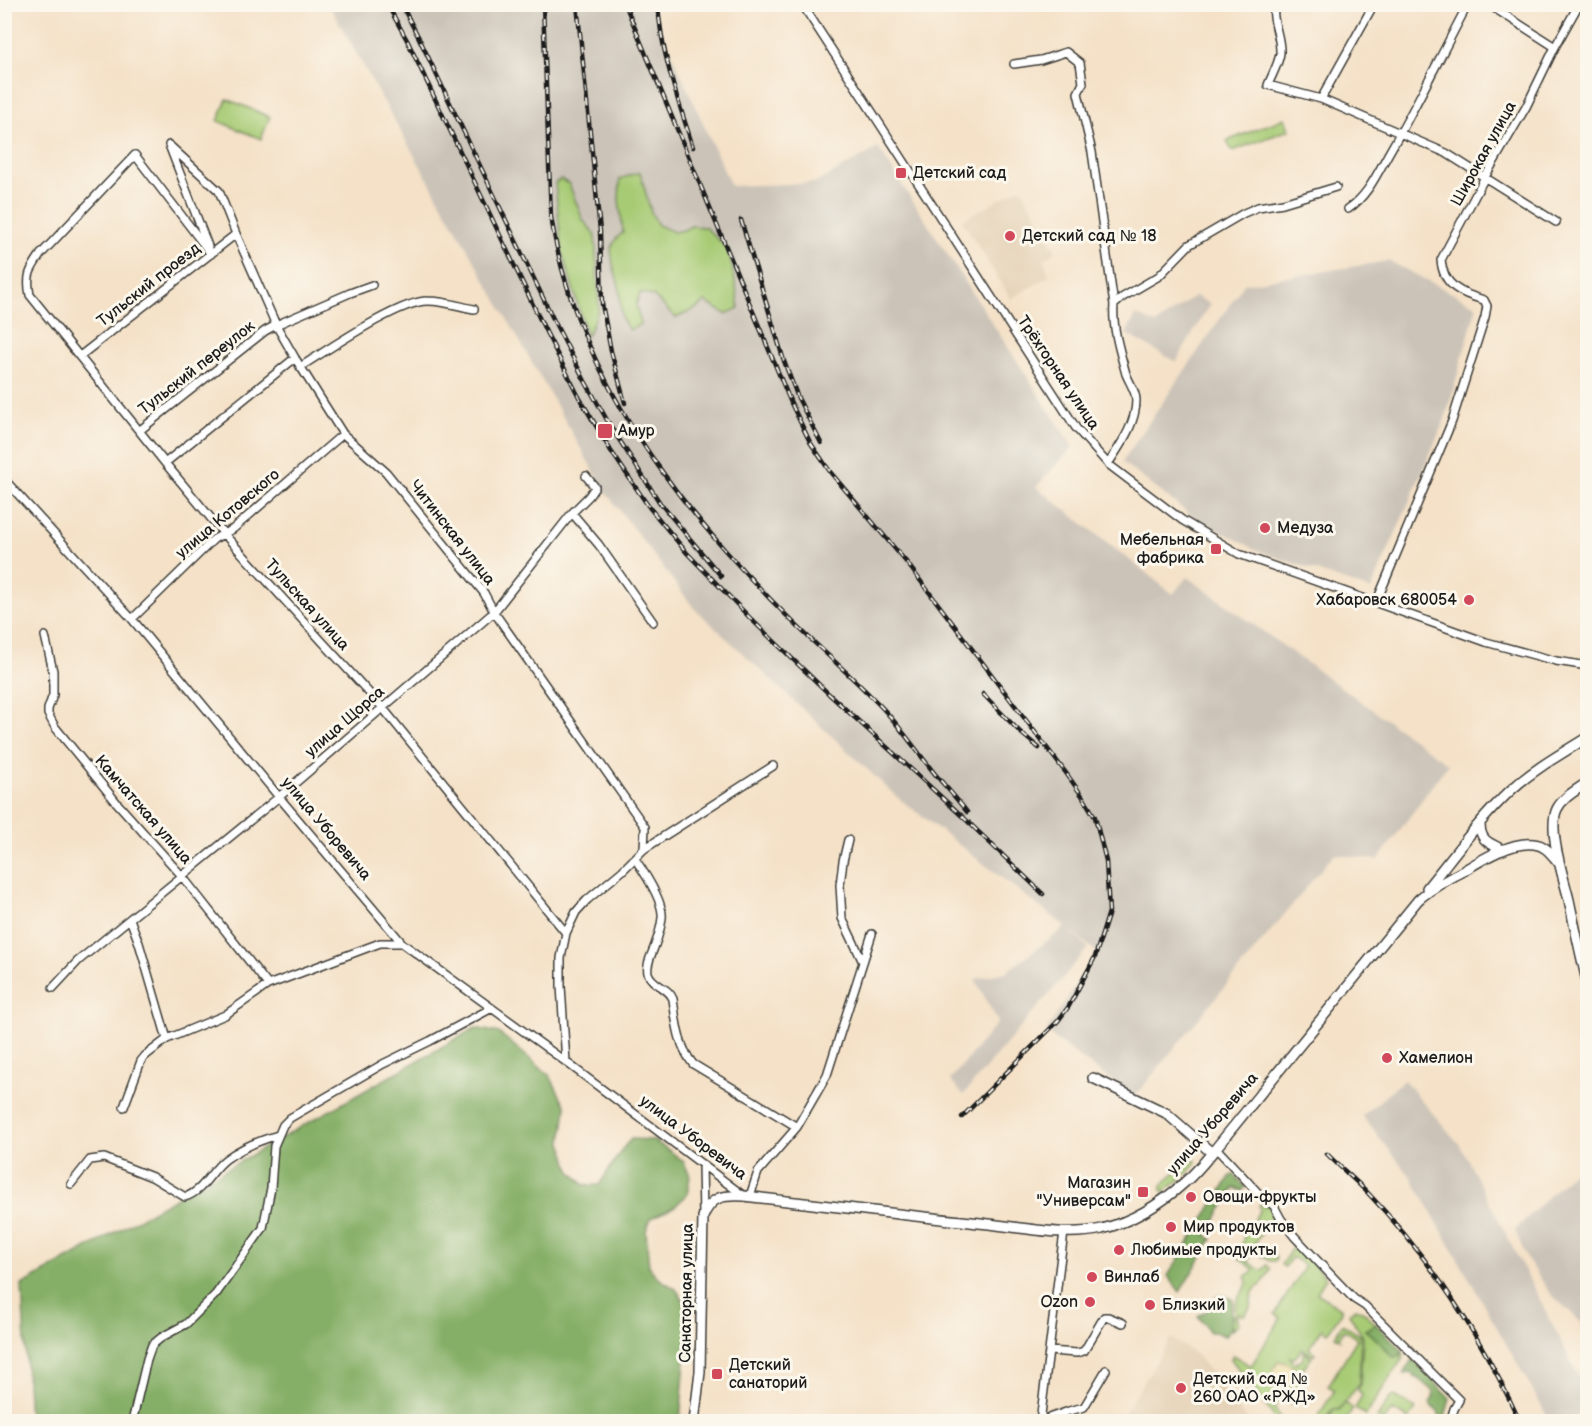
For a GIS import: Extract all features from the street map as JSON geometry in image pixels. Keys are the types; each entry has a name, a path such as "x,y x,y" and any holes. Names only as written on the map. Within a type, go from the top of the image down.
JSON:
{"main road":[{"path":"1418,900 1492,808 1511,789 1532,772 1587,737"},
{"path":"1587,782 1562,801 1556,812 1554,824 1559,863 1587,985"},
{"path":"1480,824 1480,833 1488,843 1503,850"},
{"name":"улица Уборевича","path":"747,1196 1064,1232 1103,1228 1136,1216 1187,1181 1418,900 1430,889 1486,856 1524,844 1535,844 1546,849 1559,863"},
{"path":"1093,1078 1166,1113 1214,1150"},
{"name":"Санаторная улица","path":"694,1422 700,1372 703,1217 708,1206 716,1199 729,1195 747,1196"}],"street":[{"name":"Трёхгорная улица","path":"802,4 1076,428 1108,464 1182,520 1239,554 1486,642 1556,661 1587,666"},
{"path":"1275,4 1273,12 1279,35 1280,55 1268,85 1321,99 1446,153 1556,222"},
{"path":"1321,99 1374,4"},
{"path":"1347,209 1356,204 1364,195 1401,133 1468,4"},
{"path":"1488,4 1555,46"},
{"name":"Широкая улица","path":"1376,603 1452,421 1485,317 1487,306 1484,300 1457,290 1442,271 1441,260 1485,177 1526,107 1555,46 1579,4"},
{"path":"1014,64 1041,60 1066,52 1080,63 1083,83 1078,93 1092,152 1114,305 1112,317 1127,375 1136,398 1133,421 1108,464"},
{"name":"Читинская улица","path":"211,254 169,145 219,191 276,325 343,434 386,472 484,593 494,612 645,827 644,849"},
{"name":"Тульская улица","path":"211,254 135,155 41,254 29,271 27,283 30,295 165,463 224,534 382,707 566,933"},
{"path":"1114,305 1123,297 1159,276 1189,245 1244,213 1258,207 1283,203 1336,187"},
{"name":"Тульский проезд","path":"80,356 236,234"},
{"name":"Тульский переулок","path":"139,431 276,325 350,292 372,285"},
{"path":"300,367 369,325 413,303 427,300 474,309"},
{"path":"165,463 295,358"},
{"name":"улица Котовского","path":"132,619 214,539 233,529 343,434"},
{"name":"улица Щорса","path":"53,987 78,961 279,797 494,612 572,513 589,496 595,487 586,476"},
{"name":"улица Уборевича","path":"4,479 132,619 402,943 747,1196"},
{"path":"572,513 599,545 653,622"},
{"name":"Камчатская улица","path":"45,636 53,671 54,695 48,714 55,728 117,803 183,876 268,985"},
{"path":"567,1062 561,958 566,933 576,912 587,900 622,872 644,849 773,766"},
{"path":"848,840 840,885 842,918 863,962"},
{"path":"635,859 652,885 663,915 647,967 648,974 651,980 671,993 674,999 683,1049 687,1056 693,1064 797,1127"},
{"path":"130,919 167,1039"},
{"path":"747,1196 758,1172 797,1127 827,1075 872,934"},
{"path":"124,1107 144,1056 167,1039 225,1015 268,985 380,943 402,943"},
{"path":"132,1422 152,1345 186,1324 216,1294 262,1228 270,1188 274,1146 283,1125 290,1118 383,1064 492,1008"},
{"path":"70,1184 90,1160 104,1158 152,1177 185,1197 194,1194 225,1159 278,1135"},
{"path":"1214,1150 1274,1206 1294,1236 1354,1299 1365,1306 1459,1400 1450,1422"},
{"path":"702,1164 703,1217"},
{"path":"1064,1232 1040,1421 1084,1407 1106,1370"},
{"path":"1049,1351 1077,1353 1084,1351 1104,1317 1123,1323"}],"shaded area":[{"path":"329,5 650,5 731,186 816,183 878,148 1073,447 1036,487 1173,594 1187,577 1448,764 1378,860 1334,854 1134,1097 1046,1032 1097,952 1069,930 1088,948 963,1095 950,1080 998,1022 975,979 1006,972 1066,927 897,797 694,608 605,491"},
{"name":"Детский сад № 18","path":"1021,187 1056,251 1044,259 1049,276 1011,299 962,220"},
{"path":"1389,261 1477,306 1445,419 1371,590 1259,551 1193,517 1122,462 1244,284"},
{"path":"1195,296 1210,304 1176,362 1126,334 1136,315 1156,324"},
{"path":"1404,1080 1460,1145 1587,1392 1587,1405 1573,1421 1550,1421 1412,1178 1362,1116"},
{"path":"1587,1163 1588,1323 1585,1326 1551,1294 1526,1257 1515,1230 1581,1164"},
{"name":"Детский сад № 260 ОАО «РЖД»","path":"1171,1338 1197,1355 1248,1421 1119,1421"}],"green space":[{"path":"227,99 270,117 261,139 218,121"},
{"path":"1285,118 1289,130 1232,151 1227,141"},
{"path":"640,172 651,212 658,225 674,232 691,226 705,227 728,249 739,308 726,314 705,302 676,318 653,296 640,293 636,305 641,324 629,330 622,319 619,286 611,249 623,232 619,200 620,179"},
{"path":"561,179 569,184 583,220 595,234 599,309 587,336 562,251 555,183"},
{"path":"475,1028 499,1033 550,1076 566,1107 562,1142 570,1170 584,1185 599,1185 631,1139 653,1140 683,1161 690,1175 687,1195 674,1207 651,1218 646,1231 649,1267 658,1278 676,1289 689,1312 680,1421 29,1421 22,1285"},
{"path":"1192,1158 1196,1161 1190,1170 1163,1192 1161,1190 1163,1184 1188,1159"},
{"path":"1232,1175 1235,1175 1245,1187 1242,1191 1234,1188 1206,1235 1212,1239 1180,1292 1168,1276"},
{"path":"1261,1202 1263,1206 1267,1204 1274,1210 1270,1222 1255,1243 1256,1248 1266,1254 1268,1251 1276,1259 1270,1261 1254,1251 1247,1261 1262,1271 1267,1265 1270,1271 1252,1294 1250,1308 1243,1316 1239,1313 1236,1319 1239,1323 1232,1330 1230,1320 1236,1313 1236,1302 1247,1284 1246,1276 1254,1270 1239,1258 1244,1236 1260,1210"},
{"path":"1294,1245 1326,1278 1317,1293 1342,1311 1328,1333 1322,1329 1309,1348 1315,1353 1313,1355 1302,1349 1295,1358 1290,1357 1295,1364 1303,1358 1304,1352 1312,1357 1303,1369 1303,1384 1297,1397 1290,1404 1280,1398 1274,1407 1283,1421 1277,1421 1231,1359 1233,1355 1251,1366 1281,1318 1275,1314 1305,1266 1292,1257 1285,1267 1281,1265"},
{"path":"1219,1295 1233,1300 1232,1327 1225,1336 1210,1332 1198,1316 1207,1311 1215,1297"},
{"path":"1356,1308 1364,1312 1376,1324 1365,1330 1388,1352 1400,1356 1403,1351 1404,1356 1366,1415 1355,1409 1362,1395 1358,1390 1363,1337 1349,1314"},
{"path":"1342,1324 1361,1336 1359,1385 1339,1409 1333,1409 1326,1421 1315,1421 1335,1390 1328,1386 1357,1339 1344,1330 1340,1339 1335,1336"},
{"path":"1376,1324 1403,1351 1400,1356 1393,1357 1365,1330"},
{"path":"1412,1361 1450,1398 1444,1421 1441,1421 1438,1412 1430,1403 1434,1392 1410,1372 1403,1376"},
{"path":"1395,1396 1416,1409 1409,1419 1392,1410 1384,1421 1377,1418 1390,1398"},
{"path":"1344,1404 1353,1409 1345,1421 1328,1421 1334,1410 1339,1410"}],"sand":[{"path":"1279,1361 1294,1368 1296,1380 1290,1386 1281,1383 1273,1376 1273,1369"}],"railway":[{"path":"387,4 407,40 579,397 611,451 649,507 687,553 752,620 1043,894"},
{"path":"401,4 585,381 611,427 660,503 721,576"},
{"path":"543,4 551,217 563,274 582,329 606,382 668,480 705,527 783,612 887,713 967,812"},
{"path":"577,4 600,231 602,304 611,351 625,403"},
{"path":"625,4 791,403 810,442 831,473 907,563 1066,773 1095,817 1106,861 1109,912 1095,957 1069,1006 1058,1021 962,1117"},
{"path":"658,4 666,59 693,147"},
{"path":"741,220 784,361 798,398 821,443"},
{"path":"983,694 1039,748"},
{"path":"1327,1154 1367,1192 1413,1244 1434,1272 1472,1330 1520,1422"}],"place":[{"name":"Детский сад","path":"901,173"},
{"name":"Детский сад № 18","path":"1010,236"},
{"name":"Амур","path":"605,431"},
{"name":"Медуза","path":"1265,528"},
{"name":"Мебельная фабрика","path":"1216,549"},
{"name":"Хабаровск 680054","path":"1469,600"},
{"name":"Хамелион","path":"1387,1058"},
{"name":"Магазин \"Универсам\"","path":"1143,1192"},
{"name":"Овощи-фрукты","path":"1191,1197"},
{"name":"Мир продуктов","path":"1171,1227"},
{"name":"Любимые продукты","path":"1119,1250"},
{"name":"Винлаб","path":"1092,1277"},
{"name":"Ozon","path":"1090,1302"},
{"name":"Близкий","path":"1150,1305"},
{"name":"Детский санаторий","path":"717,1374"},
{"name":"Детский сад № 260 ОАО «РЖД»","path":"1181,1388"}]}
